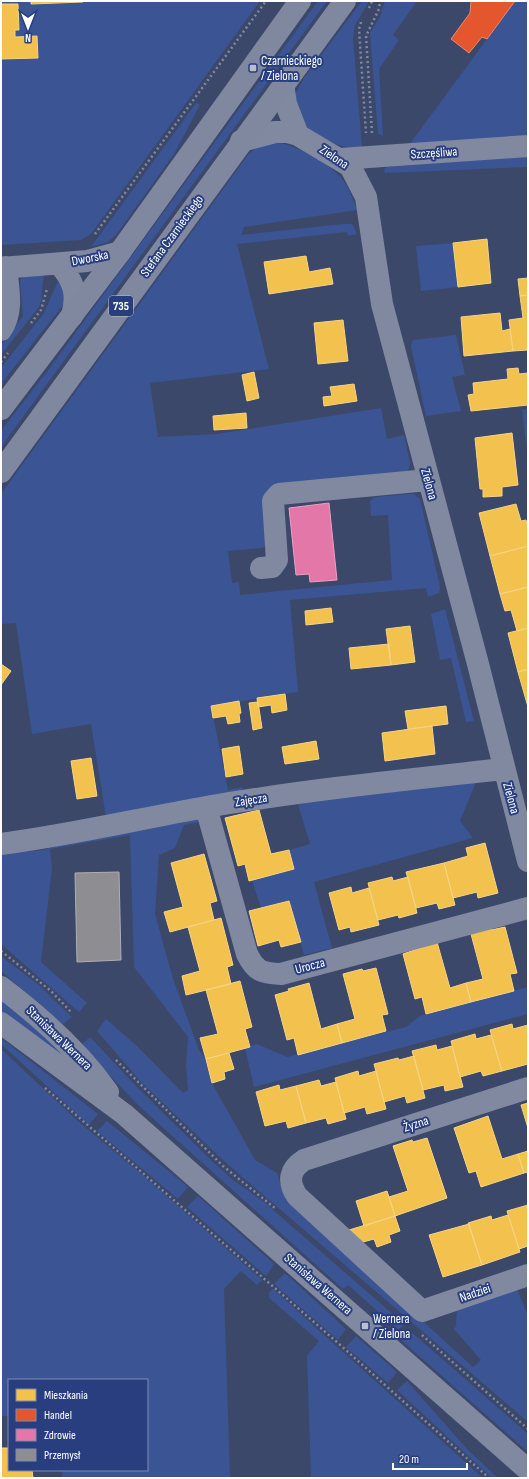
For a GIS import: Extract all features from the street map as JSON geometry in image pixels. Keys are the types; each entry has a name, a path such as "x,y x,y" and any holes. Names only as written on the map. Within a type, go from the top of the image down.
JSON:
{"main road":[{"name":"735","path":"1,409 120,252 300,1"},
{"name":"Stefana Czarnieckiego","path":"1,472 241,141 345,1"}],"street":[{"path":"283,84 286,104 298,135"},
{"name":"Zielona","path":"241,141 275,132 287,132 298,135 350,166 366,197 382,304 478,664 503,768 528,861"},
{"name":"Szczęśliwa","path":"340,159 370,150 528,146"},
{"name":"Dworska","path":"4,268 87,261 120,252"},
{"name":"Dworska","path":"56,264 73,284 75,303 72,316"},
{"path":"1,330 6,322 9,312 4,268"},
{"path":"260,568 272,568 277,560 273,501 279,494 428,480"},
{"name":"Zajęcza","path":"1,844 45,838 206,807 281,795 503,768"},
{"name":"Urocza","path":"206,807 247,954 252,964 259,971 281,974 528,908"},
{"name":"Stanisława Wernera","path":"1,987 28,1008 75,1050 95,1074 124,1114"},
{"name":"Stanisława Wernera","path":"1,1023 124,1114 528,1470"},
{"name":"Żyzna","path":"422,1311 297,1196 292,1188 292,1172 296,1165 304,1160 528,1088"},
{"name":"Nadziei","path":"422,1311 528,1275"}],"path":[{"path":"94,234 266,1"},
{"path":"366,13 372,1"},
{"path":"370,150 366,36 375,18 380,1"},
{"path":"362,18 359,29 370,150"},
{"path":"28,327 41,310 56,264"},
{"path":"1,362 10,350"},
{"path":"1,951 51,991 72,1012"},
{"path":"113,1056 223,1166 279,1211"},
{"path":"42,1084 82,1122 148,1176 489,1478"},
{"path":"419,1333 528,1429"}],"shaded area":[{"path":"1,1 31,1 31,4 83,1 260,1 91,234 81,240 1,245 1,59 38,57 37,36 15,37 15,30 19,30 18,4 1,4"},
{"path":"318,1 327,1 1,447 1,431 49,369"},
{"path":"362,1 369,1 355,25 353,38 362,147 347,147 335,144 307,128 299,120 295,95 304,78"},
{"path":"385,1 417,1 393,35 399,40 379,69 383,136 378,134 370,33 380,17"},
{"path":"515,1 528,1 528,137 409,145"},
{"path":"196,103 200,105 174,154 116,235 108,242 91,247"},
{"path":"275,142 293,147 312,155 329,166 344,182 351,194 357,210 244,227 241,235 343,224 352,224 357,234 348,236 347,232 237,244 269,369 150,383 158,437 217,434 381,408 387,439 404,435 410,463 408,472 291,487 266,546 262,548 228,551 232,583 239,582 240,595 392,580 388,515 371,516 370,501 375,497 414,494 420,499 440,587 439,593 428,597 426,588 290,600 298,692 211,706 228,790 242,787 245,794 106,817 91,724 32,734 16,623 1,624 1,494 248,155 258,146"},
{"path":"528,156 528,167 385,173 384,169 387,167"},
{"path":"453,243 458,287 421,291 416,246"},
{"path":"44,273 39,307 1,355 1,345 23,316 20,280 25,274"},
{"path":"59,279 65,297 63,305 1,384 1,368 44,313"},
{"path":"456,335 465,375 452,377 461,411 426,416 411,346 413,340"},
{"path":"528,409 528,459 522,410"},
{"path":"445,609 474,721 466,722 451,658 440,660 431,614"},
{"path":"476,782 460,821 473,838 314,882 332,948 304,955 289,901 261,908 252,880 294,869 289,850 310,844 297,801"},
{"path":"202,818 200,822 184,825 175,848 159,855 155,914 173,979 199,1050 206,1059 212,1083 255,1160 277,1173 282,1190 306,1214 473,1367 481,1360 454,1329 456,1326 457,1308 517,1289 528,1316 528,1422 225,1162 142,1083 97,1031 106,1019 137,1046 183,1093 188,1090 186,1065 188,1037 134,967 130,835 50,849 52,868 41,962 87,1003 79,1012 1,944 1,854 44,850 76,840"},
{"path":"1,956 40,986 72,1017 63,1024 1,971"},
{"path":"528,987 528,1014 254,1087 245,1048 257,1044 287,1057 406,1027 420,1016"},
{"path":"1,999 19,1010 72,1062 1,1014"},
{"path":"90,1037 137,1087 213,1162 233,1180 264,1202 404,1324 399,1330 348,1285 343,1289 139,1106 81,1045"},
{"path":"1,1038 98,1114 89,1125 1,1044"},
{"path":"1,1049 79,1122 146,1178 262,1280 257,1285 241,1271 224,1289 230,1478 62,1478 62,1471 148,1471 148,1379 8,1379 8,1416 1,1416"},
{"path":"107,1121 188,1187 178,1199 97,1131"},
{"path":"198,1196 274,1264 266,1276 187,1207"},
{"path":"285,1273 346,1329 338,1340 274,1284"},
{"path":"273,1289 483,1478 311,1478 307,1356 319,1341 269,1298 269,1293"},
{"path":"409,1330 528,1434 528,1452 400,1339"},
{"path":"356,1336 397,1372 388,1383 346,1347"},
{"path":"407,1381 467,1449 498,1478 492,1478 397,1390"}],"building: Mieszkania":[{"path":"31,1 83,1 83,2 31,4"},
{"path":"1,4 18,4 19,30 15,30 15,37 37,36 38,58 1,59"},
{"path":"487,239 491,283 458,287 453,243"},
{"path":"306,256 309,272 330,268 333,284 269,294 264,262"},
{"path":"528,278 528,295 520,296 518,279"},
{"path":"528,295 528,350 513,351 509,320 523,318 520,296"},
{"path":"500,313 502,331 510,329 513,351 464,356 461,317"},
{"path":"343,320 348,361 318,364 314,323"},
{"path":"518,368 519,374 528,373 528,405 471,411 468,395 474,394 473,383 508,379 507,369"},
{"path":"254,372 259,398 247,401 242,375"},
{"path":"354,384 357,401 324,406 323,397 332,396 330,387"},
{"path":"246,413 247,428 214,430 213,416"},
{"path":"512,433 518,485 502,487 502,496 483,497 483,489 480,489 475,438"},
{"path":"516,504 521,521 526,520 528,528 528,546 490,556 479,513"},
{"path":"528,546 528,587 500,594 490,556"},
{"path":"528,587 528,628 517,631 511,610 505,611 500,594"},
{"path":"331,608 333,622 306,625 305,611"},
{"path":"410,626 415,662 391,665 386,629"},
{"path":"528,628 528,669 518,672 508,633"},
{"path":"389,644 391,665 351,669 349,648"},
{"path":"1,664 11,671 1,685"},
{"path":"528,669 528,707 518,672"},
{"path":"285,694 287,710 272,713 271,705 258,707 257,698"},
{"path":"239,701 241,713 239,714 240,722 228,724 226,716 213,718 211,706"},
{"path":"258,702 262,728 253,730 249,703"},
{"path":"446,706 448,724 408,729 405,711"},
{"path":"432,726 435,754 385,761 382,733"},
{"path":"316,741 319,759 285,764 282,747"},
{"path":"239,746 243,774 226,777 222,749"},
{"path":"91,758 97,796 77,799 71,761"},
{"path":"259,810 271,854 289,850 294,869 249,881 245,864 238,866 225,818"},
{"path":"485,843 498,893 478,898 477,892 453,898 444,863 468,856 466,848"},
{"path":"204,854 217,901 210,903 214,920 170,932 164,912 183,907 171,863"},
{"path":"444,863 455,905 439,909 437,903 416,908 406,872"},
{"path":"392,877 393,881 408,877 417,913 399,918 398,915 378,920 368,883"},
{"path":"351,887 352,893 369,888 379,925 351,932 350,927 339,930 329,893"},
{"path":"289,901 301,942 281,947 279,940 258,946 249,911"},
{"path":"221,918 233,965 227,967 231,984 186,995 182,976 200,971 188,927"},
{"path":"505,927 517,973 510,974 514,991 471,1002 466,983 483,979 471,934 490,928 491,930"},
{"path":"437,942 450,988 466,983 471,1002 426,1014 422,997 415,999 403,954"},
{"path":"376,968 388,1014 382,1015 386,1031 342,1043 337,1024 355,1019 343,974 362,969 363,971"},
{"path":"240,981 252,1027 245,1029 250,1047 206,1059 200,1038 218,1034 206,990"},
{"path":"309,983 321,1029 337,1024 342,1043 298,1055 294,1038 287,1040 275,995 289,991 288,989"},
{"path":"512,1024 513,1029 528,1025 528,1064 502,1071 490,1030"},
{"path":"475,1034 476,1039 491,1035 502,1071 483,1076 481,1071 460,1077 451,1041"},
{"path":"436,1045 437,1050 452,1046 463,1087 445,1091 444,1085 423,1090 412,1051"},
{"path":"229,1053 234,1069 224,1072 225,1079 212,1083 206,1059"},
{"path":"414,1056 425,1098 407,1103 405,1096 384,1102 374,1064"},
{"path":"358,1071 359,1076 376,1071 386,1109 367,1114 365,1107 344,1113 335,1078"},
{"path":"319,1080 321,1086 336,1082 346,1119 328,1124 326,1118 306,1123 296,1086"},
{"path":"279,1085 280,1090 296,1086 306,1123 288,1128 286,1121 265,1126 256,1092"},
{"path":"528,1103 528,1128 521,1105"},
{"path":"488,1116 502,1159 518,1154 524,1173 481,1187 476,1171 469,1173 454,1128"},
{"path":"427,1138 447,1198 395,1216 389,1197 408,1191 393,1146 412,1140 413,1142"},
{"path":"528,1151 528,1172 524,1173 518,1154"},
{"path":"387,1191 395,1216 364,1226 356,1201"},
{"path":"528,1205 528,1246 519,1249 507,1211"},
{"path":"508,1215 520,1252 482,1265 468,1223 491,1216 492,1220"},
{"path":"395,1216 400,1231 389,1235 391,1242 377,1247 374,1239 363,1242 349,1230"},
{"path":"469,1224 482,1265 443,1277 429,1235"},
{"path":"1,1448 8,1448 8,1471 32,1471 33,1478 1,1478"}],"building: Handel":[{"path":"471,1 515,1 487,39 482,37 469,53 451,39 470,13"}],"building: Zdrowie":[{"path":"329,503 337,580 310,582 309,574 296,575 289,508"}],"building: Przemysł":[{"path":"119,872 121,960 77,962 75,873"}],"place":[{"name":"Czarnieckiego / Zielona","path":"253,68"},
{"name":"Wernera / Zielona","path":"365,1326"}]}
